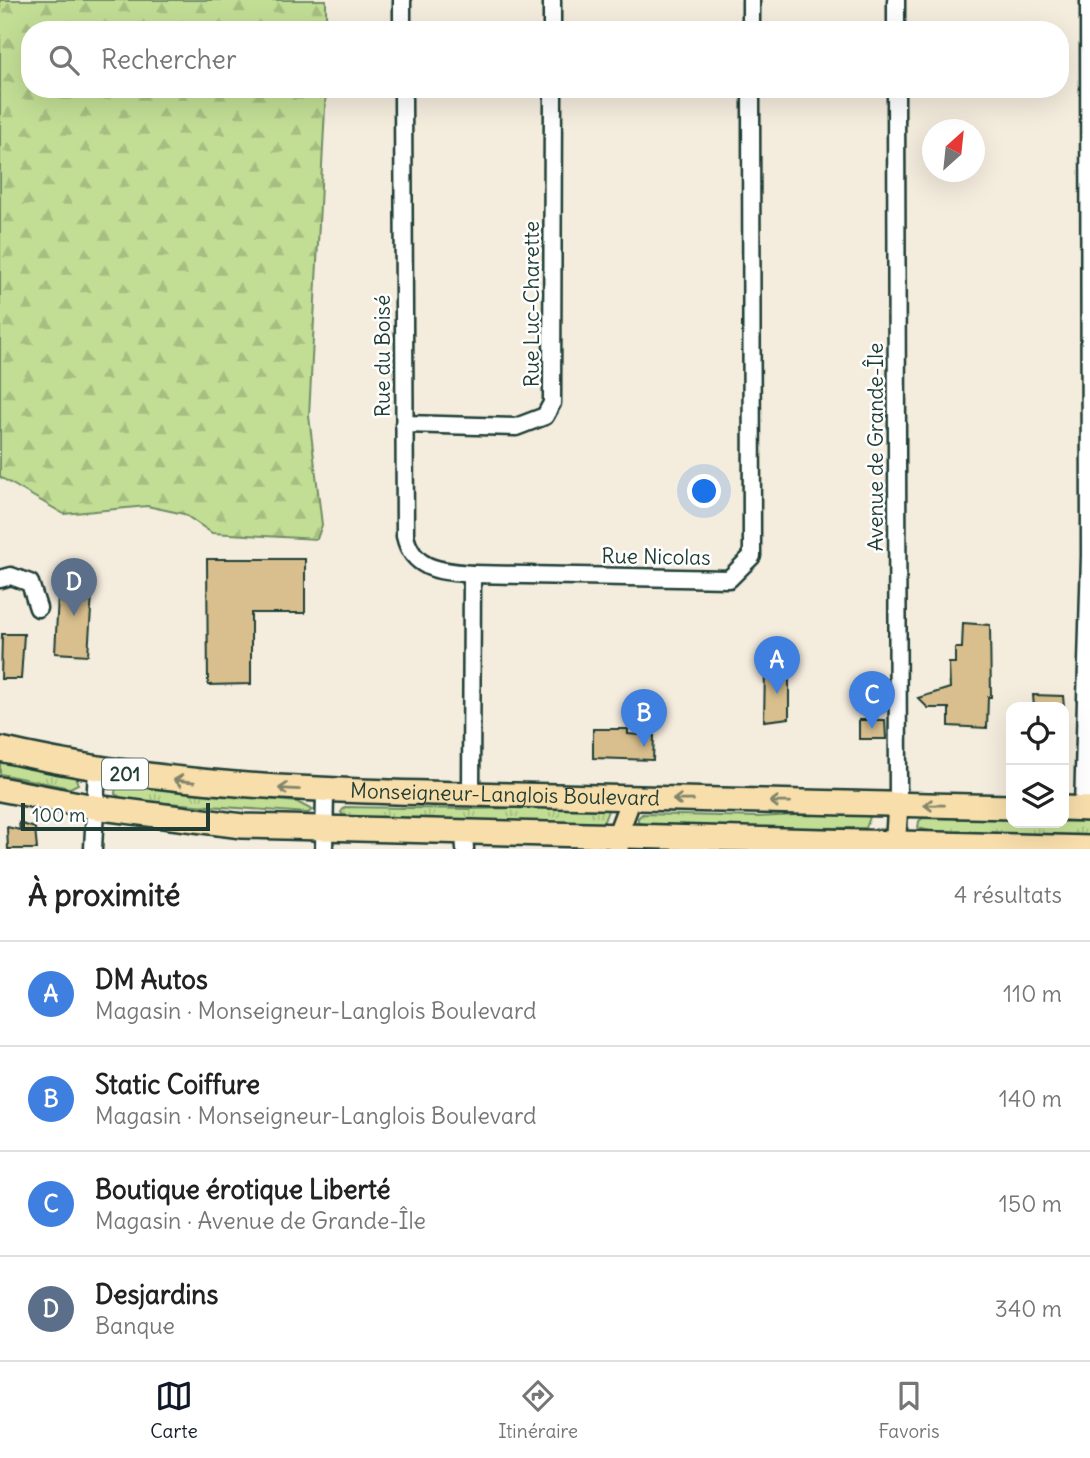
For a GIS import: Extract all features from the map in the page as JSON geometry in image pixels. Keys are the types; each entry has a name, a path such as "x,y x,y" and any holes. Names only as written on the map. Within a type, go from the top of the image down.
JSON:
{"highway":[{"name":"Monseigneur-Langlois Boulevard","path":"0,749 97,769 192,782 325,791 1006,807"},
{"name":"Monseigneur-Langlois Boulevard","path":"0,789 94,807 325,839 1090,848"}],"main road":[{"path":"618,843 631,799"},
{"path":"895,846 898,804"}],"street":[{"path":"402,0 402,21"},
{"path":"552,0 552,21"},
{"path":"751,0 751,21"},
{"path":"896,0 896,21"},
{"path":"1079,808 1090,555 1089,0"},
{"name":"Rue du Boisé","path":"403,98 405,536 408,551 419,562 435,570 472,574"},
{"name":"Rue Luc-Charette","path":"404,424 516,427 545,416 552,403 553,98"},
{"name":"Rue Nicolas","path":"472,574 729,579 752,556 751,98"},
{"name":"Avenue de Grande-Île","path":"896,98 898,804"},
{"path":"471,795 472,574"},
{"path":"0,579 11,576 30,583 38,608"},
{"path":"93,849 97,769"},
{"path":"325,791 325,839"}],"green space":[{"path":"0,0 326,0 326,21 21,21 21,98 326,98 309,416 322,525 317,539 212,533 184,514 147,506 64,514 0,477"},
{"path":"0,761 75,777 78,784 70,788 0,774"},
{"path":"116,786 297,802 312,810 308,813 125,800 115,794"},
{"path":"345,807 471,809 609,808 602,826 355,819 344,817 341,812"},
{"path":"858,812 870,817 866,828 664,827 638,823 642,814 758,817"},
{"path":"923,818 1006,819 1006,828 1069,828 1069,822 1090,821 1090,835 938,833 918,828 919,821"}],"building":[{"path":"207,559 305,559 305,613 251,613 251,684 208,685"},
{"path":"59,577 93,579 88,655 55,653"},
{"path":"963,623 990,625 991,697 988,697 987,728 949,726 949,708 928,708 918,698 950,688 949,663 955,663 955,648 962,648"},
{"path":"2,634 24,634 21,679 1,679"},
{"path":"789,668 789,718 764,721 765,669"},
{"path":"1033,695 1063,696 1064,702 1034,702"},
{"path":"859,720 885,720 886,739 859,739"},
{"path":"593,729 628,729 628,734 654,736 653,760 593,758"},
{"path":"19,823 35,828 37,849 8,849 7,827 20,830"}],"place":[{"name":"Desjardins","path":"74,616"},
{"name":"DM Autos","path":"777,694"},
{"name":"Boutique érotique Liberté","path":"872,729"},
{"name":"Static Coiffure","path":"644,747"}]}
